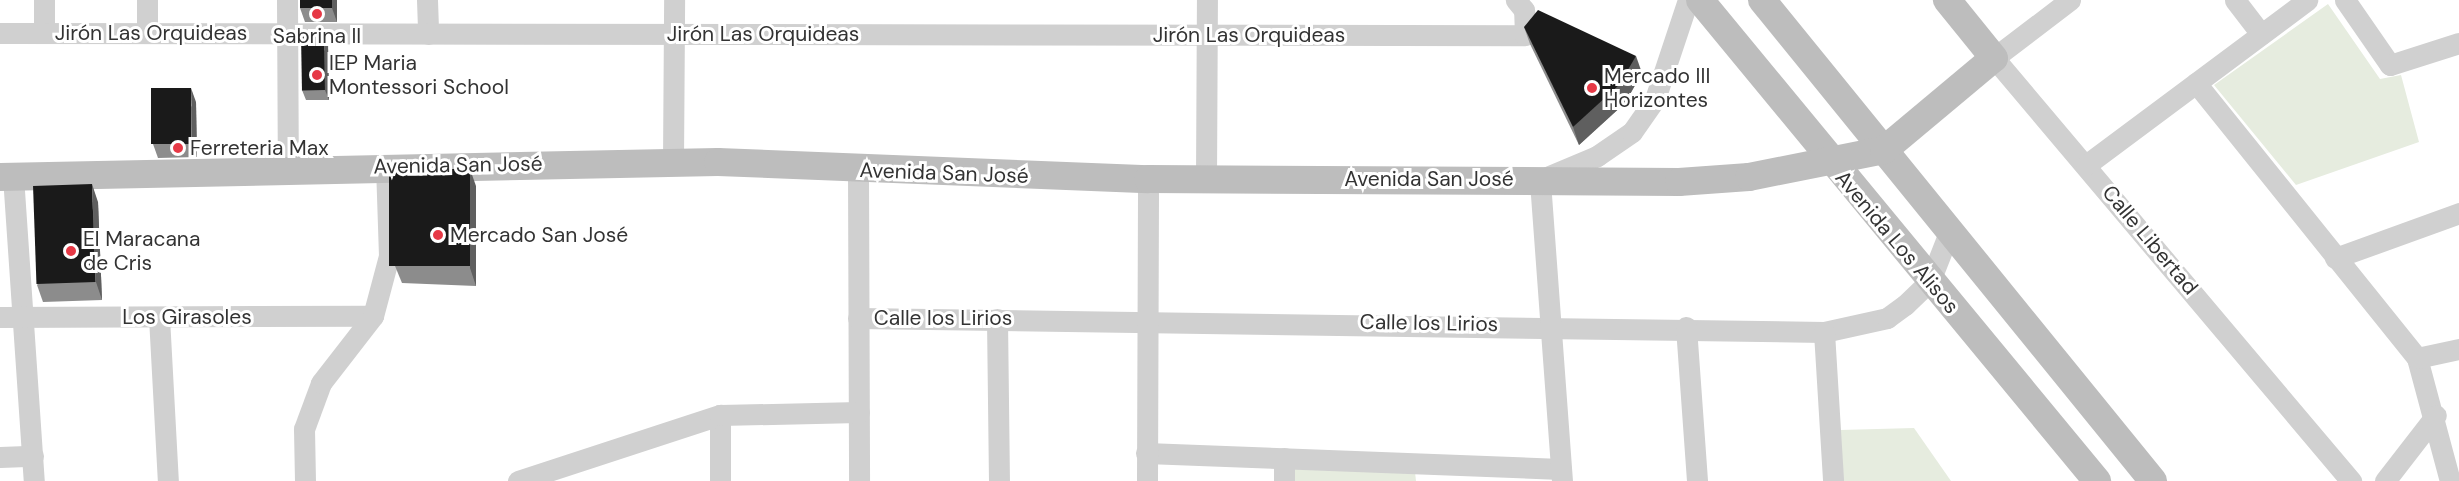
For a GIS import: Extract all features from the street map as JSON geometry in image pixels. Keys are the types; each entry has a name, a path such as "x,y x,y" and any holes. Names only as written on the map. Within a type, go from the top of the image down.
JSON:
{"street":[{"path":"44,0 44,33"},
{"path":"147,0 147,33"},
{"path":"287,0 288,168"},
{"path":"427,0 428,34"},
{"path":"673,162 674,0"},
{"path":"1206,179 1207,0"},
{"name":"Jirón Las Orquideas","path":"0,33 1525,35 1524,10 1516,0"},
{"path":"1146,453 1284,458 1423,472 1561,475 1540,180 1597,156 1632,132 1655,99 1688,0"},
{"name":"Avenida Los Alisos","path":"1700,0 1830,162 2097,481"},
{"path":"1762,0 2153,481"},
{"name":"Calle Libertad","path":"1947,0 2351,481"},
{"path":"1884,150 1994,58 2070,0"},
{"path":"2235,0 2261,34"},
{"path":"2086,165 2307,0"},
{"path":"2345,0 2390,65 2459,43"},
{"path":"2196,83 2417,358 2436,415 2450,481"},
{"name":"Avenida San José","path":"7,177 288,168 673,162 858,171 1148,178 1679,182 1830,162 1884,150"},
{"path":"306,481 304,429 321,384 373,316 389,256 386,166"},
{"path":"858,171 859,481"},
{"path":"7,177 23,316 34,481"},
{"path":"1147,481 1148,178"},
{"path":"2335,258 2459,213"},
{"name":"Calle los Lirios","path":"858,318 1146,319 1686,327 1824,332 1887,318 1930,281 1950,230"},
{"name":"Los Girasoles","path":"0,317 373,316"},
{"path":"159,317 168,481"},
{"path":"997,319 999,481"},
{"path":"1686,327 1696,481"},
{"path":"1824,332 1833,481"},
{"path":"2417,358 2459,349"},
{"path":"518,481 720,415 859,412"},
{"path":"720,415 720,481"},
{"path":"2385,481 2436,415"},
{"path":"0,457 33,456"},
{"path":"1284,458 1284,481"}],"shaded area":[{"path":"2328,4 2380,79 2401,75 2419,142 2296,185 2214,85"},
{"path":"1914,428 1951,481 1843,481 1840,430"},
{"path":"1292,467 1415,472 1416,481 1292,481"}],"building":[{"path":"300,0 332,0 332,8 300,8"},
{"name":"Mercado III Horizontes","path":"1538,10 1636,56 1619,85 1573,127 1524,27"},
{"name":"IEP Maria Montessori School","path":"301,34 324,34 325,90 302,90"},
{"path":"151,88 191,88 191,144 151,144"},
{"name":"Mercado San José","path":"389,169 470,169 470,266 389,266"},
{"name":"El Maracana de Cris","path":"92,184 95,282 36,284 33,186"}],"place":[{"name":"Sabrina II","path":"317,14"},
{"name":"IEP Maria Montessori School","path":"317,75"},
{"name":"Mercado III Horizontes","path":"1592,88"},
{"name":"Ferreteria Max","path":"178,148"},
{"name":"Mercado San José","path":"438,235"},
{"name":"El Maracana de Cris","path":"71,251"}]}
